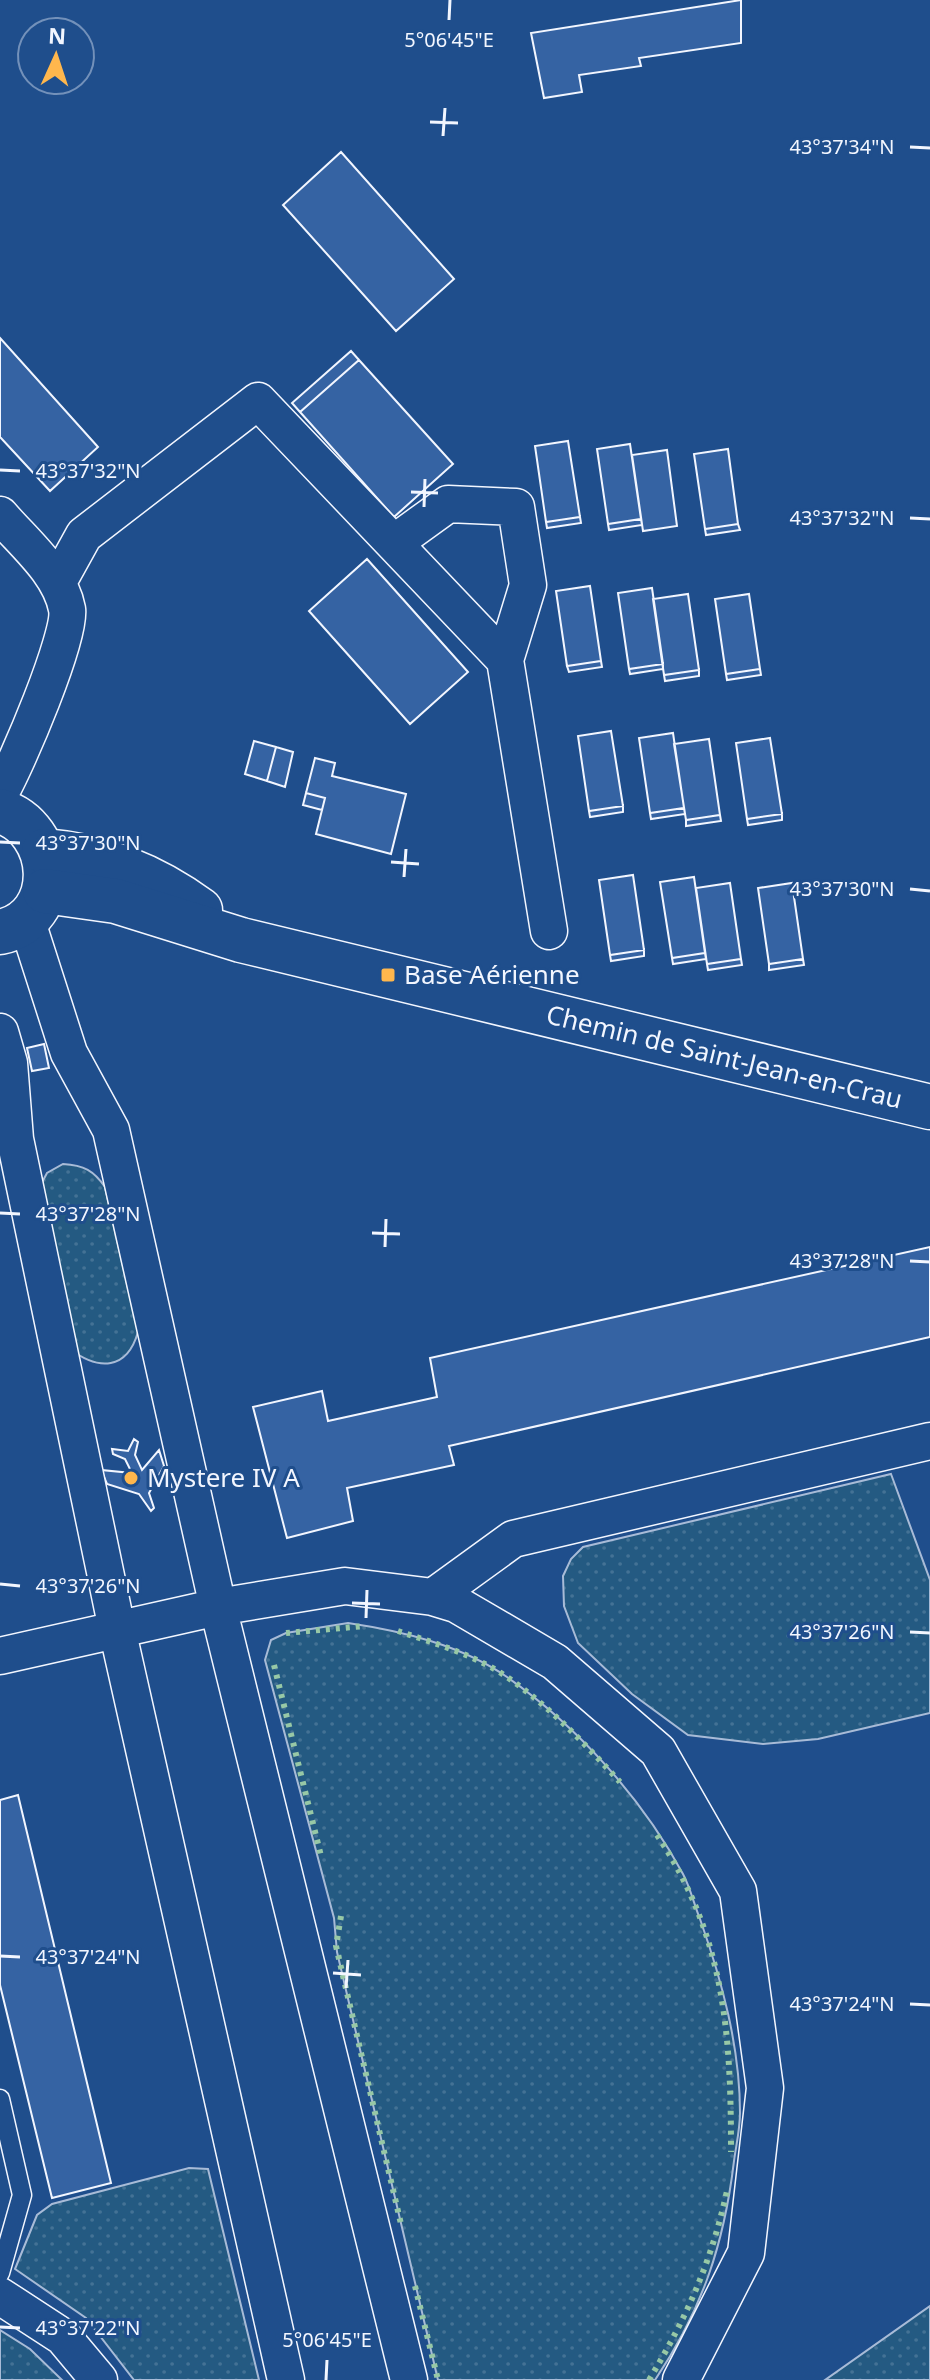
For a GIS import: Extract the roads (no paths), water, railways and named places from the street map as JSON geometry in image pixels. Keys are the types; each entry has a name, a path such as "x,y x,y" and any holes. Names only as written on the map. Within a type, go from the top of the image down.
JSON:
{"street":[{"path":"58,582 84,535 258,401 505,660"},
{"path":"394,543 448,504 516,507 528,585 505,660 549,931"},
{"path":"0,515 58,582 68,612 57,656 18,762 0,793"},
{"path":"0,811 13,814 34,832 29,899 69,1053 111,1130 218,1607 409,2380"},
{"name":"Chemin de Saint-Jean-en-Crau","path":"29,899 128,904 241,940 930,1107"},
{"path":"0,1032 9,1063 15,1139 117,1629 286,2380"},
{"path":"433,1597 513,1539 930,1441"},
{"path":"0,1656 218,1607 345,1586 433,1597 456,1604 555,1662 658,1751 738,1891 765,2088 746,2253 681,2380"},
{"path":"0,2296 23,2308 63,2337 99,2380"}],"lane":[{"path":"0,2099 22,2195 0,2273"}],"place":[{"name":"Base Aérienne","path":"388,975"},
{"name":"Mystere IV A","path":"131,1478"}]}
